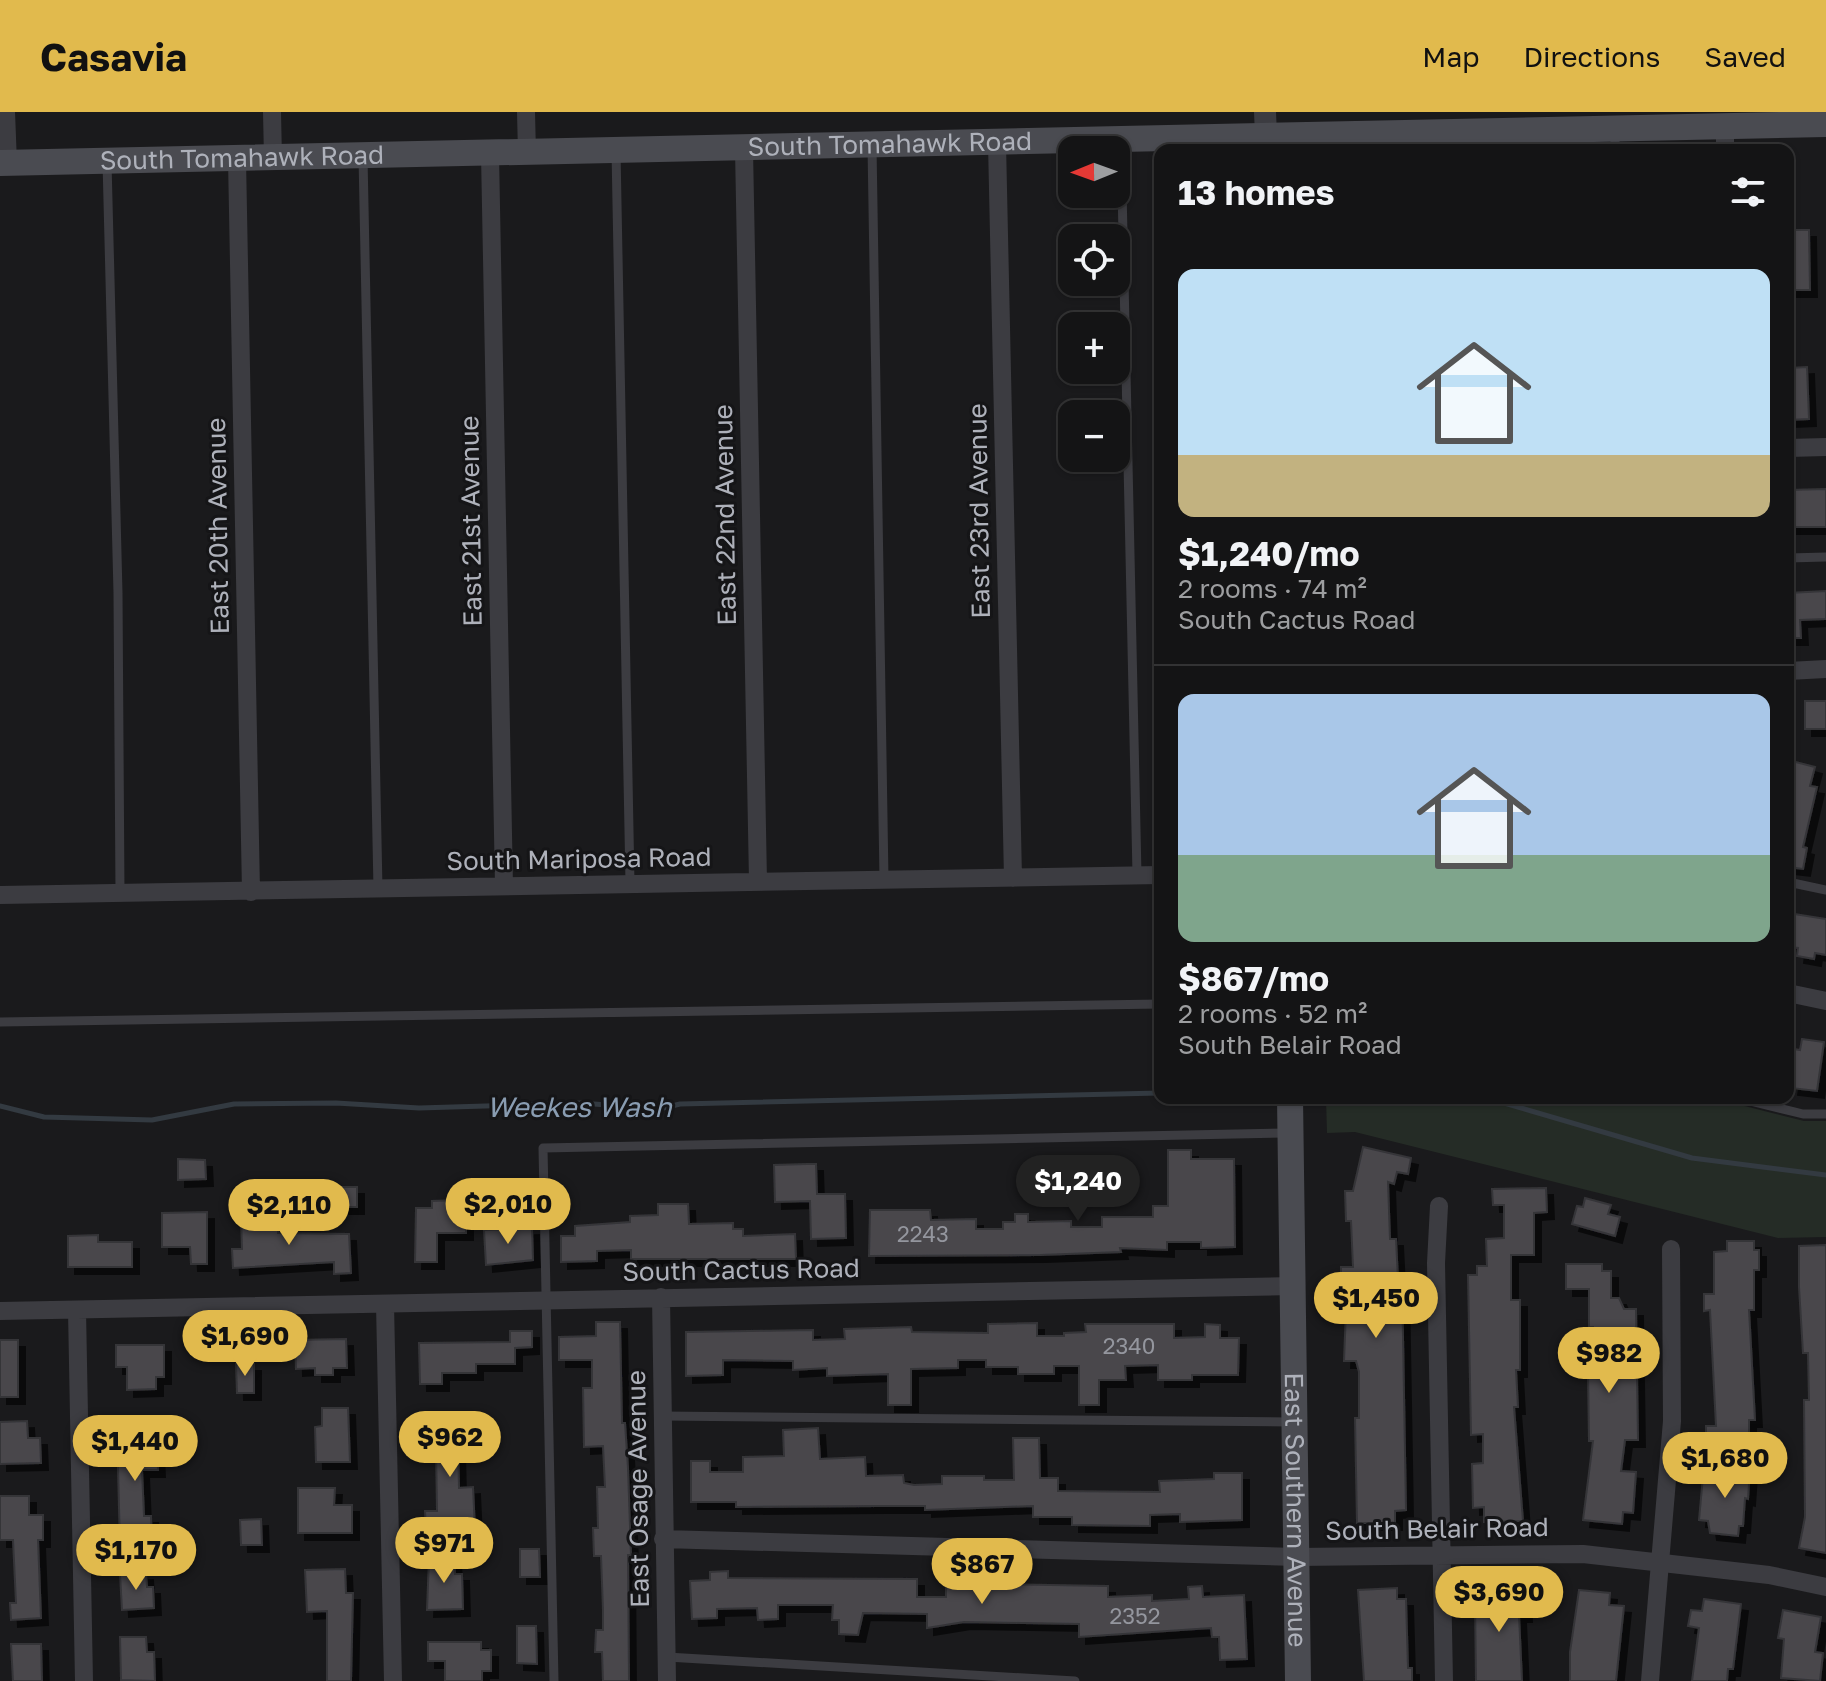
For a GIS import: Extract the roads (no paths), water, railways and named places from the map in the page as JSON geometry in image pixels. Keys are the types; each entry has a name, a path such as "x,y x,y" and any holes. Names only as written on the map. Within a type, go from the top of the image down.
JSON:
{"main road":[{"name":"South Tomahawk Road","path":"1130,138 1266,132 1508,140 1725,138 1800,120"},
{"name":"South Tomahawk Road","path":"4,163 1058,141"},
{"name":"East Southern Avenue","path":"1290,1104 1298,1681"}],"street":[{"path":"4,163 6,112"},
{"path":"272,112 273,158"},
{"path":"526,112 527,153"},
{"name":"East 23rd Avenue","path":"997,143 1013,878"},
{"name":"East 22nd Avenue","path":"744,149 758,881"},
{"name":"East 21st Avenue","path":"490,154 504,886"},
{"name":"East 20th Avenue","path":"237,159 251,892"},
{"path":"1794,448 1826,447"},
{"path":"1794,671 1826,669"},
{"name":"South Mariposa Road","path":"0,895 1154,875"},
{"path":"1794,994 1826,1001"},
{"path":"1439,1206 1436,1263 1444,1681"},
{"path":"1650,1681 1663,1561 1672,1421 1671,1249"},
{"name":"South Cactus Road","path":"0,1311 1292,1286"},
{"name":"East Osage Avenue","path":"661,1297 667,1681"},
{"path":"385,1304 393,1681"},
{"path":"77,1310 84,1681"},
{"name":"South Belair Road","path":"663,1539 1296,1557 1583,1554 1769,1575 1826,1587"}],"lane":[{"path":"872,146 884,879"},
{"path":"616,151 630,883"},
{"path":"363,157 378,889"},
{"path":"107,162 118,593 120,894"},
{"path":"1123,208 1137,875"},
{"path":"1794,558 1826,557"},
{"path":"1794,883 1826,890"},
{"path":"0,1022 1154,1004"},
{"path":"1762,1104 1803,1114 1826,1114"},
{"path":"554,1681 543,1148 1290,1133"},
{"path":"662,1416 1294,1422"},
{"path":"667,1657 1075,1681"}],"waterway":[{"name":"Weekes Wash","path":"0,1106 44,1117 152,1120 234,1104 336,1103 419,1108 581,1103 659,1109 680,1104 1154,1093"},
{"name":"Weekes Wash","path":"1508,1104 1692,1158 1826,1175"}]}
